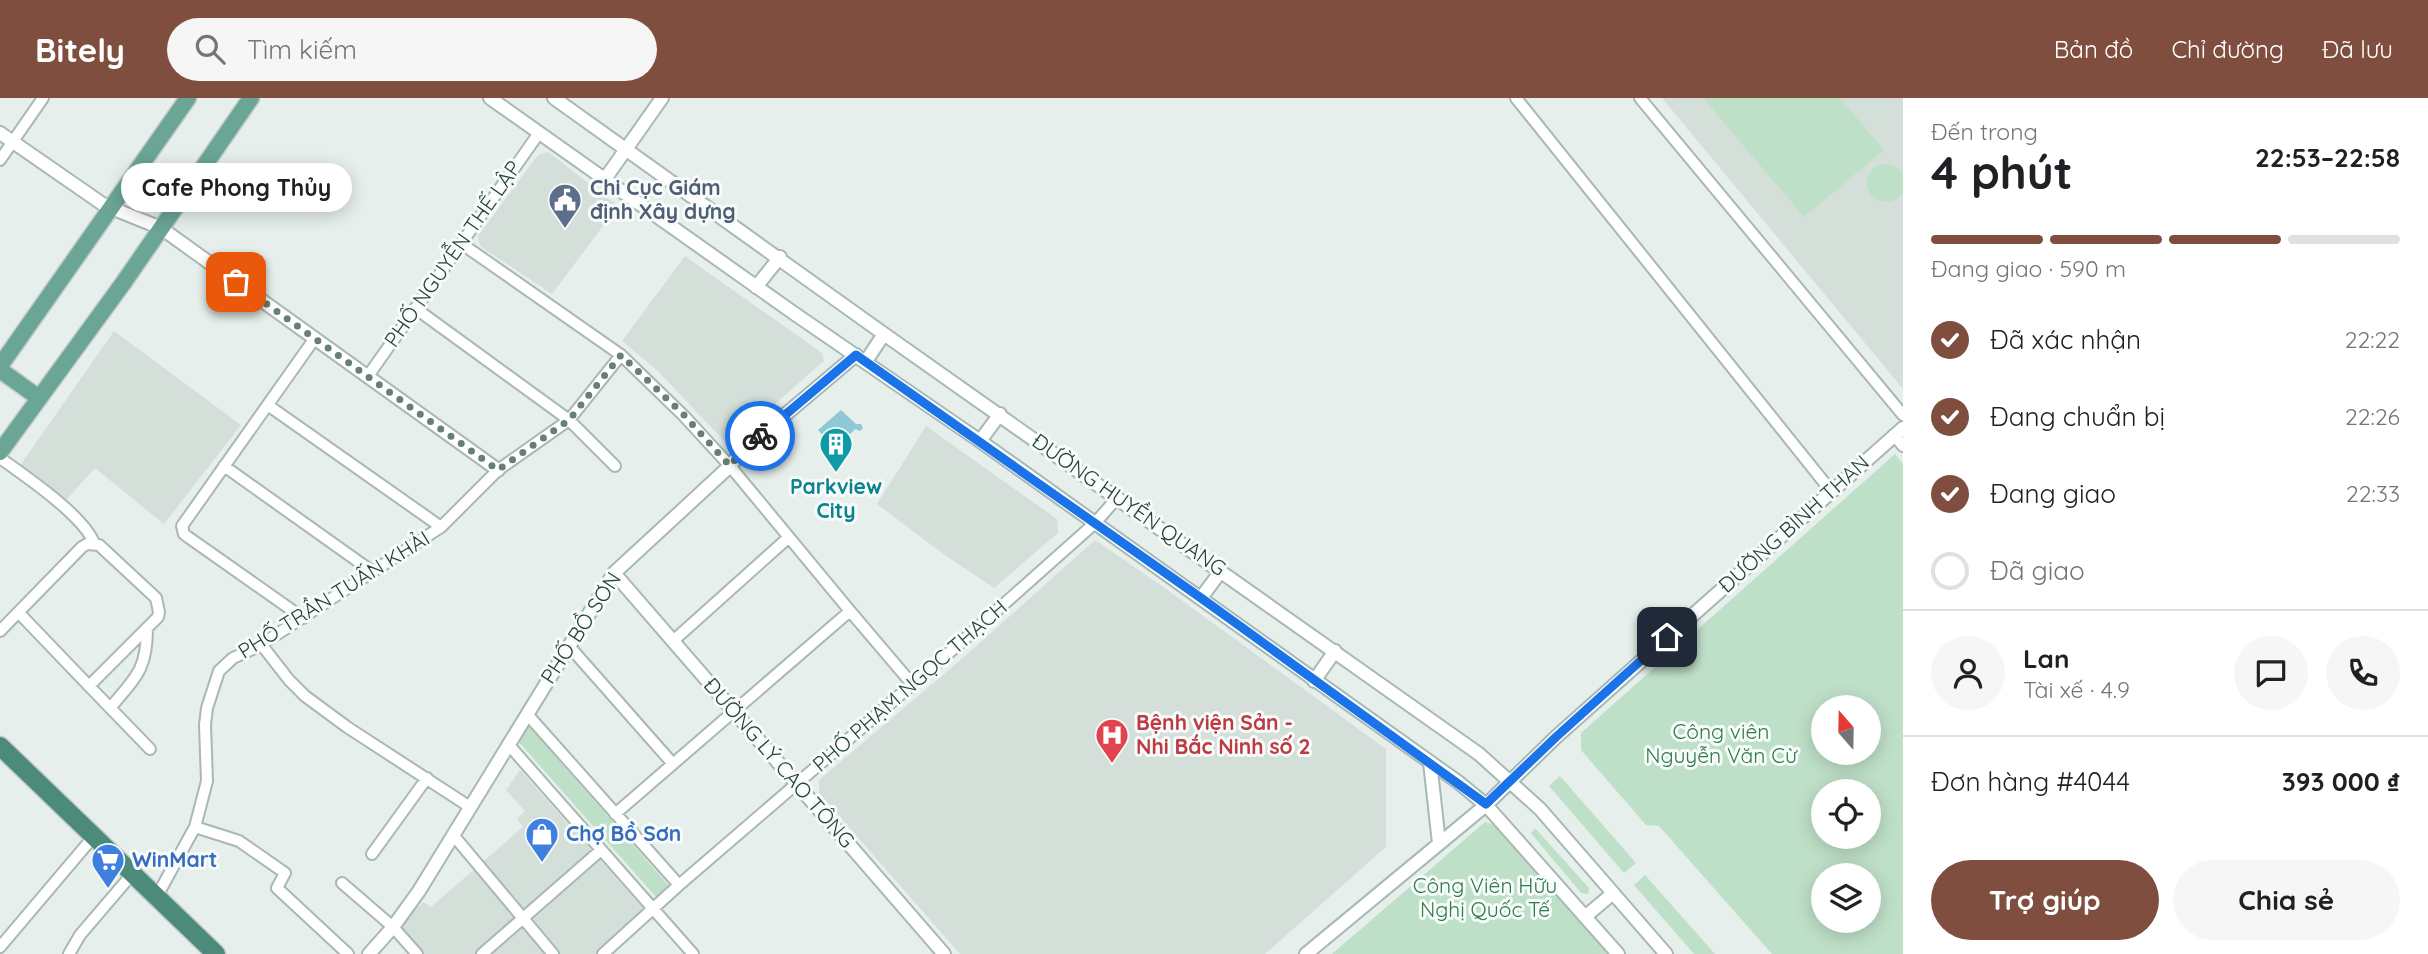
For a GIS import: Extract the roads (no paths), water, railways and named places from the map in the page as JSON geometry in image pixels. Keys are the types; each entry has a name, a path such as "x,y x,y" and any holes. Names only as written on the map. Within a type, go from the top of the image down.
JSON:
{"highway":[{"path":"0,746 216,954"}],"main road":[{"path":"38,398 0,368 188,98"},
{"path":"0,452 251,98"}],"street":[{"path":"0,160 43,98"},
{"name":"ĐƯỜNG HUYỀN QUANG","path":"491,98 756,287 980,441 1486,804 1618,954"},
{"name":"ĐƯỜNG HUYỀN QUANG","path":"554,98 1479,754 1540,809 1666,954"},
{"path":"605,178 662,98"},
{"path":"1516,98 1831,491"},
{"path":"1640,98 1903,415"},
{"path":"0,133 104,205 161,228 498,470"},
{"name":"PHỐ NGUYỄN THẾ LẬP","path":"368,376 539,133"},
{"path":"462,244 621,355 684,415 730,466 912,684"},
{"path":"756,287 780,257"},
{"path":"415,308 569,420 615,466"},
{"name":"PHỐ BỒ SƠN","path":"369,954 393,926 454,836 614,573 730,466 741,452 861,358 884,334"},
{"path":"303,618 184,534 184,522 315,338"},
{"name":"PHỐ TRẦN TUẤN KHẢI","path":"157,896 195,827 207,781 205,725 213,685 219,671 441,527 498,470 569,420 621,355"},
{"path":"269,406 441,527"},
{"path":"980,441 1000,414"},
{"path":"1899,431 1903,446"},
{"name":"ĐƯỜNG BÌNH THAN","path":"1306,954 1486,804 1556,737 1899,431"},
{"path":"0,458 68,512 86,529 94,543 156,598 158,617 89,686"},
{"path":"224,466 373,572"},
{"name":"PHỐ PHẠM NGỌC THẠCH","path":"603,954 1095,523 1118,497"},
{"path":"673,641 789,537"},
{"path":"0,631 82,547 94,543"},
{"path":"1201,598 1222,570"},
{"name":"ĐƯỜNG LÝ CAO TÔNG","path":"614,573 944,954"},
{"path":"615,814 850,611"},
{"path":"19,613 150,749"},
{"path":"110,708 136,678 143,664 147,652 147,628"},
{"path":"261,644 305,696 347,727 470,807"},
{"path":"569,646 673,764"},
{"path":"1314,681 1335,651"},
{"path":"527,714 679,886"},
{"path":"508,744 693,954"},
{"path":"1430,762 1439,843"},
{"path":"372,854 427,778"},
{"path":"195,827 239,841 285,873 277,888 348,954"},
{"path":"0,947 94,836"},
{"path":"454,836 553,954"},
{"path":"482,954 601,850"},
{"path":"69,954 80,935 133,873"},
{"path":"341,883 393,926 416,954"},
{"path":"1586,916 1612,894"}],"water":[{"path":"841,410 863,428 860,431 855,429 836,449 818,430"}],"place":[{"name":"Chi Cục Giám định Xây dựng","path":"565,230"},
{"name":"Cafe Phong Thủy","path":"236,282"},
{"name":"Parkview City","path":"836,474"},
{"name":"Bệnh viện Sản - Nhi Bắc Ninh số 2","path":"1112,765"},
{"name":"Chợ Bồ Sơn","path":"542,864"},
{"name":"WinMart","path":"108,890"}],"park label":[{"name":"Công viên Nguyễn Văn Cừ","path":"1721,744"},
{"name":"Công Viên Hữu Nghị Quốc Tế","path":"1485,898"}]}
